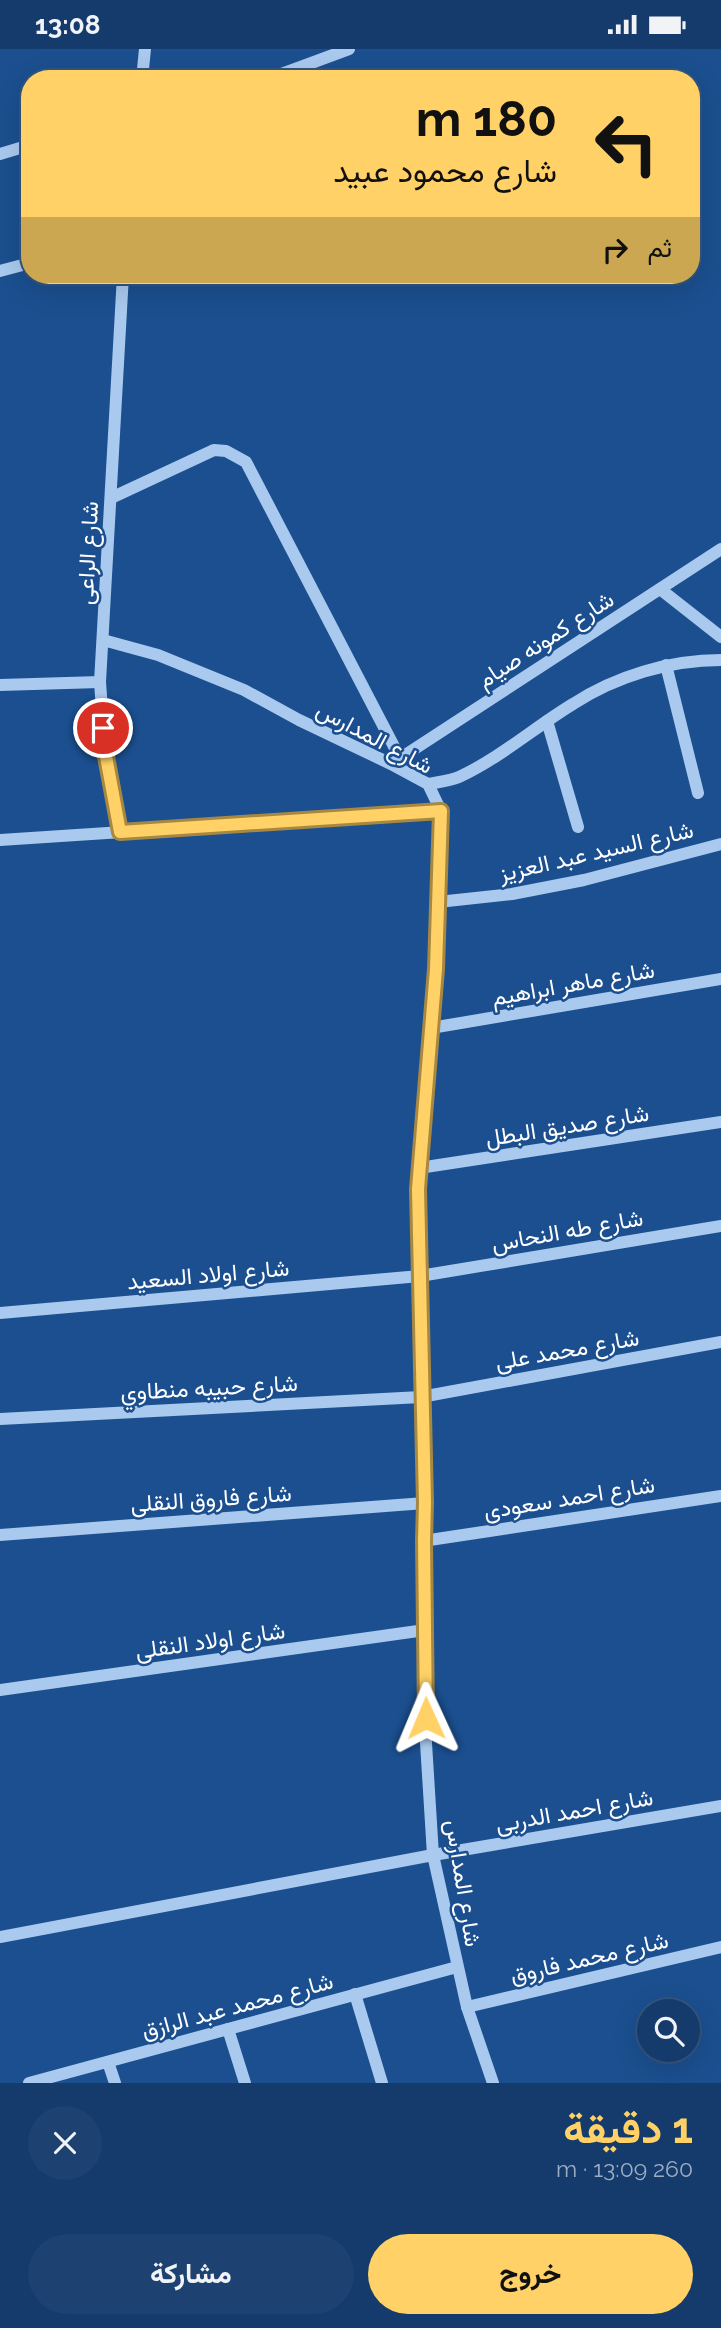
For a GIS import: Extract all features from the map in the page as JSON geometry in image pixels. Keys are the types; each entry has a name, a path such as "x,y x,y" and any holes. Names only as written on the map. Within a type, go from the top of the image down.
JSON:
{"street":[{"path":"143,70 145,49"},
{"path":"292,70 349,49"},
{"path":"0,154 21,148"},
{"path":"0,271 21,265"},
{"name":"شارع الراعى","path":"120,832 105,751 100,682 123,284"},
{"path":"111,498 214,450 226,451 246,462 396,761"},
{"name":"شارع كمونه صيام","path":"396,761 721,549"},
{"path":"660,589 721,637"},
{"name":"شارع المدارس","path":"103,641 158,655 244,690 299,720 396,761 428,785 441,811 439,902 419,1168 426,1743 433,1855 467,2007 493,2083"},
{"path":"428,785 457,778 478,767 547,720 604,686 666,666 721,660"},
{"path":"666,666 698,793"},
{"path":"0,685 100,682"},
{"path":"547,720 578,827"},
{"path":"0,841 441,811"},
{"name":"شارع السيد عبد العزيز","path":"439,902 512,894 584,880 721,844"},
{"name":"شارع ماهر ابراهيم","path":"431,1028 721,979"},
{"name":"شارع صديق البطل","path":"419,1168 721,1122"},
{"name":"شارع طه النحاس","path":"420,1276 721,1226"},
{"name":"شارع اولاد السعيد","path":"0,1313 420,1276"},
{"name":"شارع محمد على","path":"421,1397 721,1342"},
{"name":"شارع حبيبه منطاوي","path":"0,1419 421,1397"},
{"name":"شارع احمد سعودى","path":"424,1541 721,1496"},
{"name":"شارع فاروق النقلى","path":"0,1535 425,1503"},
{"name":"شارع اولاد النقلى","path":"0,1690 425,1630"},
{"name":"شارع احمد الدربى","path":"0,1937 433,1855 721,1806"},
{"name":"شارع محمد فاروق","path":"467,2007 721,1947"},
{"name":"شارع محمد عبد الرازق","path":"29,2083 457,1967"},
{"path":"355,1994 382,2083"},
{"path":"228,2029 245,2083"},
{"path":"108,2062 115,2083"}],"route":[{"path":"103,728 120,832 441,811 436,969 418,1189 425,1503 426,1718"}]}
